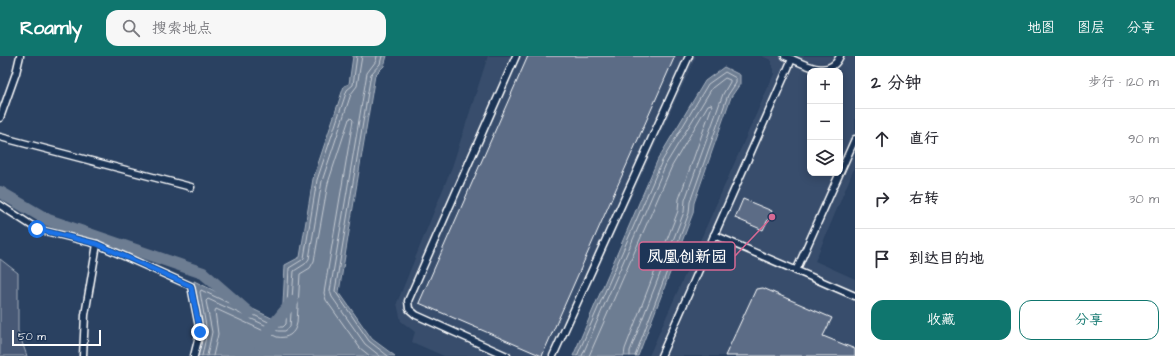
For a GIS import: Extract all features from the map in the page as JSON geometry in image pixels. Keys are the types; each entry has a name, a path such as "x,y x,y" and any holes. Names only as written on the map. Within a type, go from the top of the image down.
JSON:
{"lane":[{"path":"0,118 16,73 20,56"},
{"path":"507,356 416,315 409,309 408,301 516,56"},
{"path":"553,356 689,56"},
{"path":"785,56 819,70 831,68 838,61 840,56"},
{"path":"661,356 792,59"},
{"path":"0,137 190,187"},
{"path":"796,271 855,139"},
{"path":"0,205 37,229 97,244 191,286 200,332 194,356"},
{"path":"714,235 855,296"},
{"path":"83,356 85,315 97,244"}],"shaded area":[{"path":"488,56 696,56 558,356 444,356 412,342 415,332 401,321 397,303 452,167"},
{"path":"762,56 855,56 855,166 815,261 855,279 855,356 649,356 774,74 771,60"},
{"path":"0,259 18,273 18,331 27,356 0,356"}],"water":[{"path":"353,56 387,56 384,66 375,75 339,292 372,339 395,356 197,356 203,332 194,281 282,323 285,265 300,257 313,179 344,86 349,84"},
{"path":"724,67 740,75 740,84 731,97 694,203 693,213 638,356 573,356 658,159 705,81"}],"building":[{"path":"528,56 675,56 542,356 419,303"},
{"path":"743,199 772,211 763,230 735,218"},
{"path":"763,288 832,318 823,336 855,349 855,356 725,356 756,289"}],"waterway":[{"path":"0,192 48,220 203,273 249,313"},
{"path":"257,356 269,330 293,301"}],"place":[{"name":"凤凰创新园","path":"772,217"}],"route":[{"path":"37,229 97,244 191,286 200,332"}]}
